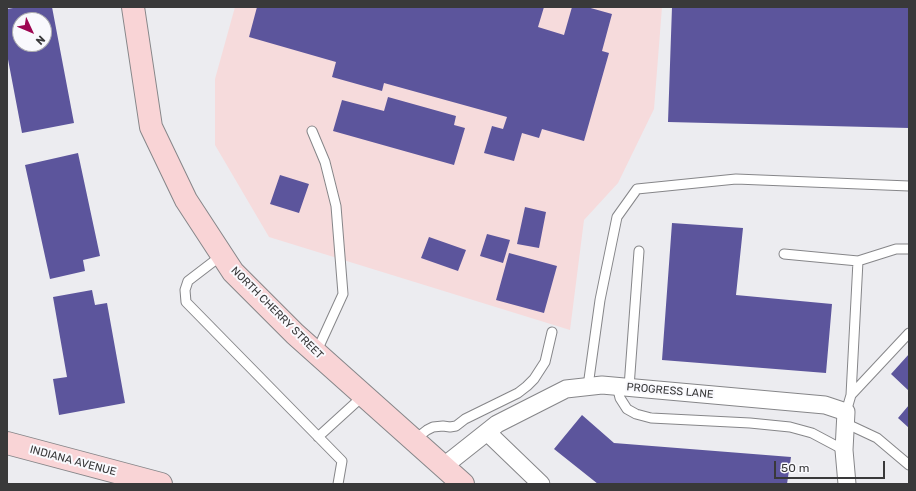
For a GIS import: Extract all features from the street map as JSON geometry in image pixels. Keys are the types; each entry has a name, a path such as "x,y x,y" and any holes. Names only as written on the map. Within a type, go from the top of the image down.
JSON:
{"main road":[{"name":"NORTH CHERRY STREET","path":"133,7 151,127 186,200 233,272 295,334 413,441 444,466 463,484"},
{"name":"INDIANA AVENUE","path":"7,443 155,483"}],"street":[{"name":"PROGRESS LANE","path":"444,466 497,424 566,389 588,386 602,385 825,405 846,417"},
{"path":"846,417 844,450 847,484"},
{"path":"486,432 541,484"}],"lane":[{"path":"312,132 325,162 336,206 343,294 316,353"},
{"path":"588,386 600,300 617,217 637,189 736,179 909,186"},
{"path":"784,254 858,261 896,249 909,249"},
{"path":"639,251 623,387 620,398 627,409 636,414 651,418 750,423 790,427 812,434 844,450"},
{"path":"222,255 188,281 185,290 186,302 342,461 338,484"},
{"path":"858,261 851,395 846,417 877,438 909,465"},
{"path":"413,441 433,427 456,426 465,419 518,393 527,386 534,379 545,362 552,332"},
{"path":"851,395 909,333"},
{"path":"318,437 363,396"}],"shaded area":[{"path":"235,7 662,7 654,109 618,183 584,220 570,330 269,237 215,145 215,79"}],"building":[{"path":"19,7 52,7 74,123 22,133 7,54 7,9"},
{"path":"257,7 544,7 538,27 564,35 572,7 587,7 612,14 602,51 609,53 584,141 542,129 539,138 522,133 514,161 484,153 492,126 503,129 507,117 384,83 382,91 332,77 336,62 249,37"},
{"path":"672,7 909,7 909,128 668,122"},
{"path":"388,97 456,116 454,125 465,128 454,165 333,131 342,100 384,111"},
{"path":"78,153 100,256 83,260 85,271 50,279 25,165"},
{"path":"280,175 309,184 299,213 270,204"},
{"path":"525,207 546,212 539,248 517,244"},
{"path":"672,223 743,228 736,295 832,304 826,373 662,360"},
{"path":"487,234 510,240 503,263 480,256"},
{"path":"429,237 466,250 458,271 421,258"},
{"path":"509,253 557,266 544,313 496,300"},
{"path":"92,290 95,305 107,303 125,403 59,415 53,379 67,377 53,297"},
{"path":"909,354 909,391 891,374"},
{"path":"909,405 909,428 898,418"},
{"path":"582,415 614,443 791,457 787,484 598,484 554,449"}]}
